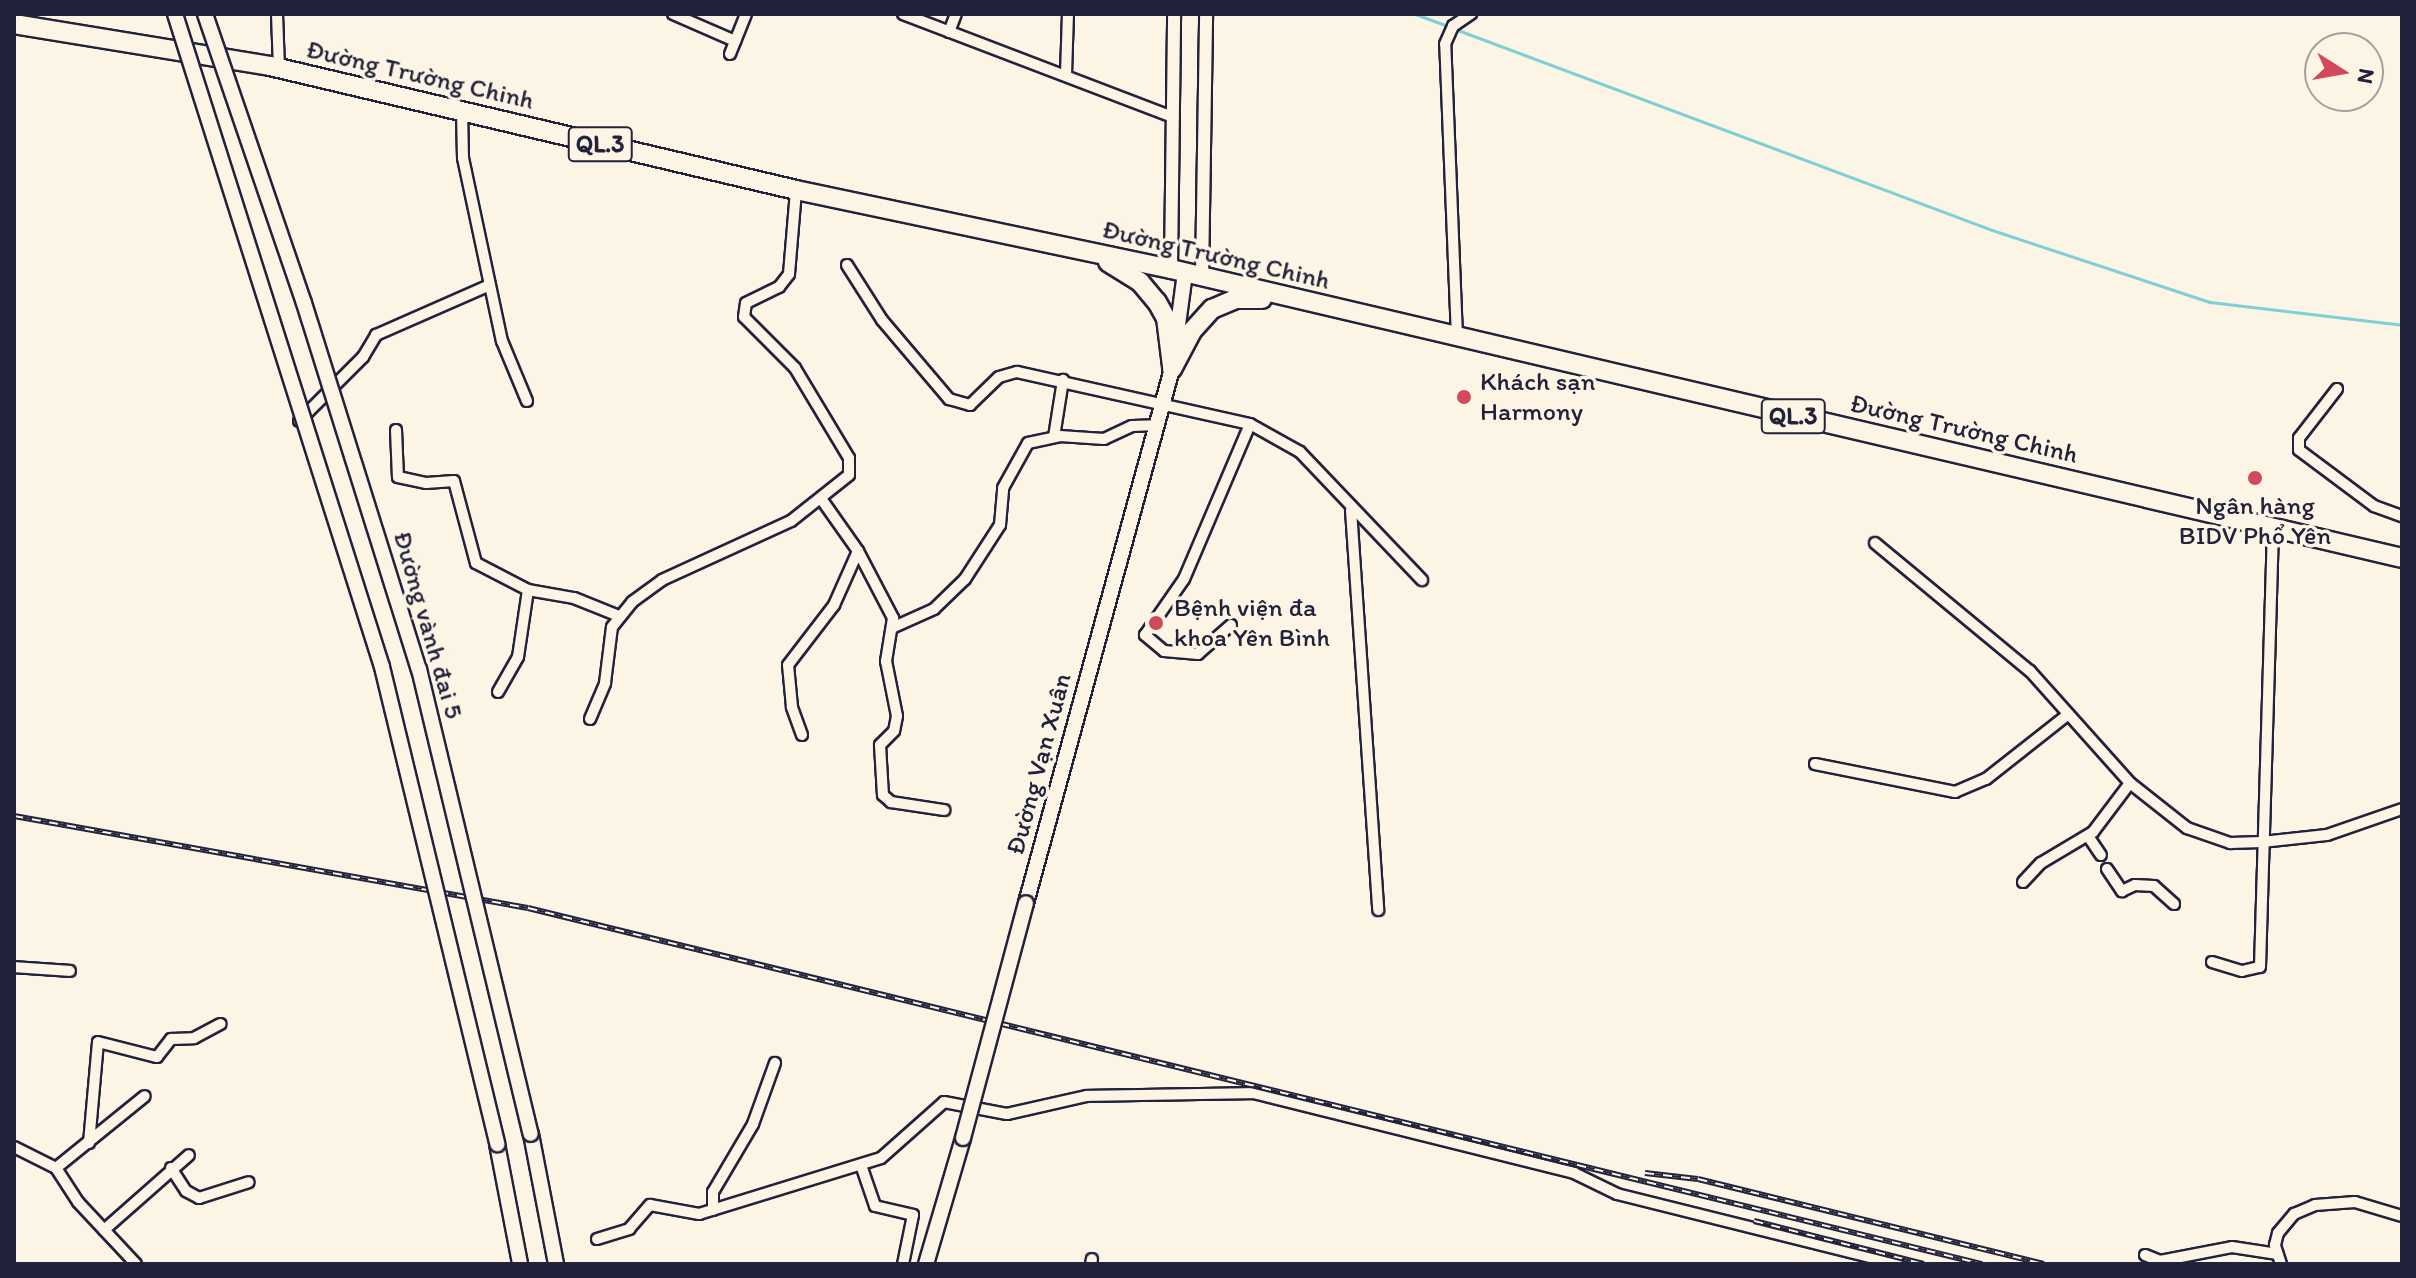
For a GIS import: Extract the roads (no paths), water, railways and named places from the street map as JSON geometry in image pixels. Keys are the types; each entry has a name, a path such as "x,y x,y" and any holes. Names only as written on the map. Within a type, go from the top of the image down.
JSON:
{"highway":[{"name":"Đường Trường Chinh","path":"14,24 279,69 796,190 1186,273 2402,558"},
{"path":"1092,253 1140,282 1157,302 1170,334 1172,369"},
{"path":"1172,369 1192,331 1221,304 1252,298 1305,303"}],"main road":[{"path":"175,14 382,667 497,1144 520,1264"},
{"name":"Đường vành đai 5","path":"205,14 304,303 419,669 531,1134 556,1264"},
{"name":"Đường Vạn Xuân","path":"926,1264 1172,369 1186,273"}],"street":[{"path":"278,14 279,69"},
{"path":"673,14 735,41"},
{"path":"730,54 746,14"},
{"path":"903,14 1173,117"},
{"path":"949,32 956,14"},
{"path":"1066,74 1068,14"},
{"name":"Đường Vạn Xuân","path":"1174,14 1173,117 1186,273"},
{"name":"Đường Vạn Xuân","path":"1186,273 1206,14"},
{"path":"1457,337 1445,44 1452,29 1471,14"},
{"path":"462,111 463,158 502,341 527,401"},
{"path":"590,719 605,683 612,627 619,616 662,580 791,521 822,500 849,475 849,458 795,368 751,327 743,309 750,299 779,287 789,274 796,190"},
{"path":"847,265 882,320 949,399 970,405 1007,373 1063,380 1250,424 1300,452 1351,510 1422,580"},
{"path":"298,423 363,357 376,335 490,285"},
{"path":"1054,437 1063,380"},
{"path":"2337,389 2299,438 2299,450 2363,499 2402,516"},
{"path":"1231,625 1198,654 1164,651 1145,635 1184,579 1250,424"},
{"path":"894,627 951,597 1000,525 1003,488 1028,443 1054,437 1104,439 1132,426 1157,425"},
{"path":"396,430 398,477 426,483 454,481 471,556 528,590 574,598 619,616"},
{"path":"822,500 858,551 894,627 886,661 897,726 880,745 883,795 891,802 944,810"},
{"path":"1351,510 1378,910"},
{"path":"2212,962 2242,971 2260,967 2273,528"},
{"path":"1875,543 2030,671 2066,716 2130,783 2187,828 2208,839 2262,842 2327,835 2402,809"},
{"path":"802,735 792,707 788,665 834,605 858,551"},
{"path":"498,692 518,657 528,590"},
{"path":"1815,764 1955,792 1986,779 2066,716"},
{"path":"2023,882 2041,863 2088,836 2130,783"},
{"path":"2088,836 2101,855"},
{"path":"2107,869 2119,889 2154,886 2174,904"},
{"path":"14,967 70,971"},
{"path":"89,1143 98,1042 157,1057 171,1039 194,1038 220,1024"},
{"path":"713,1210 712,1195 753,1124 775,1063"},
{"path":"597,1239 629,1229 650,1205 693,1215 861,1165 892,1152 944,1102 1007,1114 1087,1096 1254,1093 1574,1173 1617,1194 1897,1264"},
{"path":"56,1168 145,1096"},
{"path":"14,1147 56,1168 104,1230 136,1264"},
{"path":"104,1230 189,1155"},
{"path":"861,1165 875,1206 913,1215 903,1264"},
{"path":"171,1168 186,1191 199,1198 249,1182"},
{"path":"2145,1255 2160,1261 2232,1247 2279,1259 2278,1233 2294,1214 2315,1205 2355,1202 2402,1216"}],"waterway":[{"path":"1415,14 1448,26"},
{"path":"1455,29 1992,230 2210,302 2402,325"}],"railway":[{"path":"14,816 528,908 1982,1264"},
{"path":"1645,1173 1698,1179 2044,1264"},
{"path":"1754,1221 1924,1264"}],"place":[{"name":"Khách sạn Harmony","path":"1464,397"},
{"name":"Ngân hàng BIDV Phổ Yên","path":"2255,478"},
{"name":"Bệnh viện đa khoa Yên Bình","path":"1156,623"}]}
